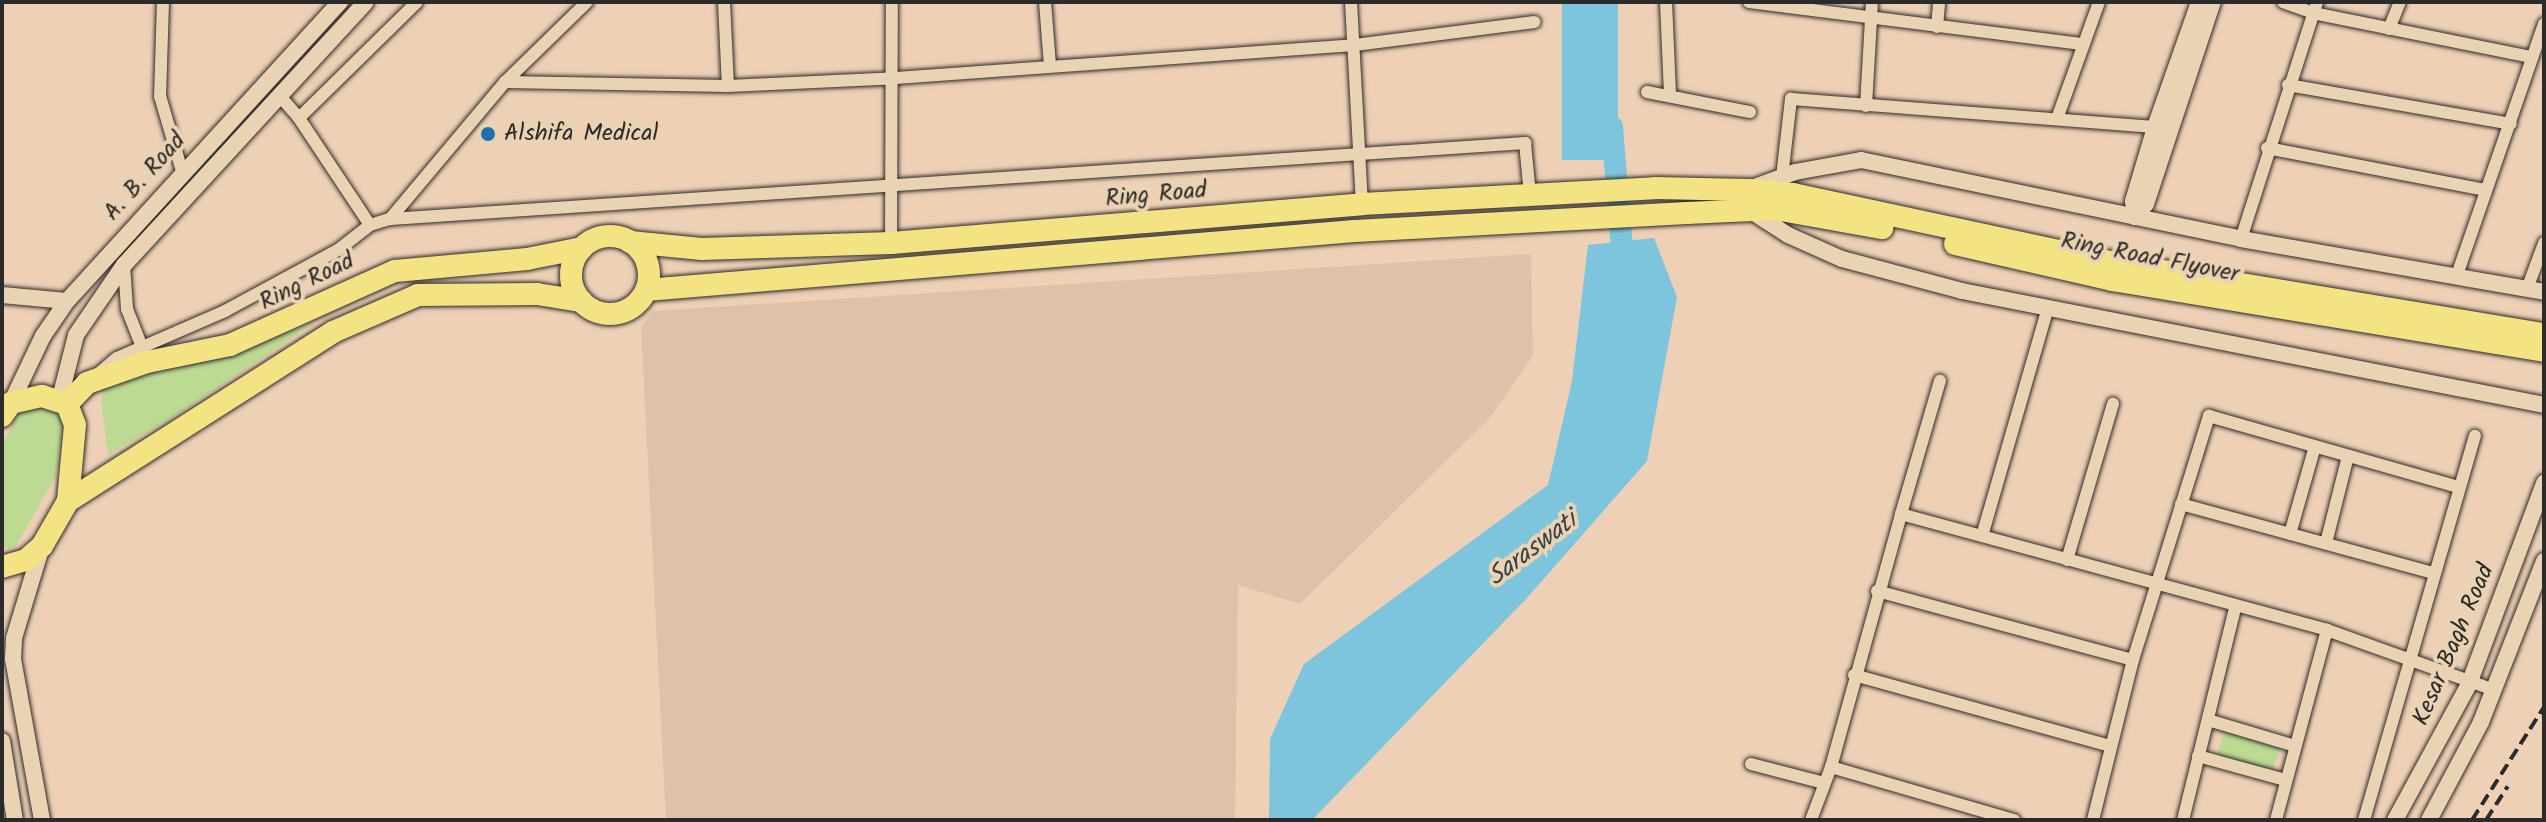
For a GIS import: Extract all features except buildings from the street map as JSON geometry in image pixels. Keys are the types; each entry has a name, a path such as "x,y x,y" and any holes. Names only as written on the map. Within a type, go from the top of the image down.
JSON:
{"highway":[{"name":"Ring Road","path":"630,242 702,249 891,243 1362,204 1655,188 1687,189"},
{"name":"Ring Road Flyover","path":"1687,189 1793,194 2113,272"},
{"name":"Ring Road Flyover","path":"646,290 1355,231 1655,214 1748,213 1775,209 2113,272 2335,309 2544,351"},
{"path":"68,501 333,332 418,295 537,294 581,301 612,314 632,307 646,290 648,268 630,242 605,237 582,248 571,274 581,301"},
{"name":"Ring Road","path":"63,401 87,383 147,362 230,345 395,271 527,259 582,248"},
{"name":"Ring Road Flyover","path":"2335,309 2544,334"},
{"path":"2,567 26,560 42,546 68,501 75,425 63,401 42,396 5,406"}],"street":[{"path":"163,2 160,96 182,171"},
{"name":"A. B. Road","path":"5,406 43,336 67,301 182,171 340,2"},
{"name":"A. B. Road","path":"63,401 76,335 124,265 366,2"},
{"path":"299,118 417,2"},
{"path":"390,219 505,82 587,2"},
{"path":"724,2 728,86"},
{"path":"891,243 890,183 895,78 892,2"},
{"path":"1045,2 1050,66"},
{"path":"1351,2 1362,154 1362,204"},
{"path":"1666,2 1670,94"},
{"path":"1749,2 2083,44"},
{"path":"1866,106 1872,2"},
{"path":"1937,27 1939,2"},
{"path":"2058,116 2099,2"},
{"path":"2135,217 2133,201 2155,127 2199,2"},
{"path":"2135,217 2146,204 2213,2"},
{"path":"2283,2 2389,29 2532,57"},
{"path":"2389,29 2400,2"},
{"path":"2241,239 2267,148 2315,8"},
{"path":"505,82 728,86 895,78 1355,45 1535,22"},
{"path":"2457,275 2544,24"},
{"path":"2288,85 2511,124"},
{"path":"1647,92 1670,94 1750,112"},
{"path":"279,95 299,118 370,225"},
{"path":"1782,177 1788,100 2058,116 2155,127"},
{"path":"87,383 117,358 225,311 338,250 370,225 390,219 890,183 1525,143 1530,195"},
{"path":"2267,148 2486,190"},
{"path":"2544,292 2241,239 1861,160 1782,177 1748,190 1748,213 1842,259 2048,307 2544,405"},
{"path":"2527,289 2544,243"},
{"path":"124,265 127,309 142,347"},
{"path":"2,295 67,301"},
{"path":"1982,536 2048,307"},
{"path":"1811,820 1831,767 1877,591 1940,381"},
{"path":"2067,560 2113,404"},
{"path":"2093,820 2133,660 2209,416 2459,487"},
{"path":"2364,820 2475,436"},
{"path":"2290,534 2315,446"},
{"path":"2326,543 2348,456"},
{"name":"Kesar Bagh Road","path":"2395,820 2469,684 2544,483"},
{"path":"2181,504 2434,573"},
{"path":"1901,514 2235,608 2327,630 2411,656 2469,684 2495,690"},
{"path":"42,546 13,648 42,820"},
{"path":"2429,820 2495,690 2544,561"},
{"path":"1877,591 2133,660"},
{"path":"2183,820 2235,608"},
{"path":"2276,820 2327,630"},
{"path":"1854,675 2110,746"},
{"path":"2208,720 2295,746"},
{"path":"2,741 15,820"},
{"path":"2198,756 2285,780"},
{"path":"1751,764 1824,783"},
{"path":"1831,767 2014,820"}],"shaded area":[{"path":"1531,254 1533,356 1488,420 1300,604 1238,585 1235,820 666,820 641,327 653,311"}],"green space":[{"path":"316,322 178,414 108,455 101,401 105,383 209,361"},
{"path":"45,402 63,421 56,476 16,546 9,549 2,546 2,445 21,410"},
{"path":"2225,730 2280,748 2272,774 2217,756"}],"water":[{"path":"1562,2 1618,2 1618,160 1562,160"},
{"path":"1654,238 1677,297 1647,461 1527,598 1312,820 1269,820 1270,739 1304,664 1548,485 1572,381 1588,245"}],"waterway":[{"name":"Saraswati","path":"1612,127 1624,272"}],"railway":[{"path":"2472,820 2544,707"},
{"path":"2486,820 2508,786"}],"place":[{"name":"Alshifa Medical","path":"488,134"}]}
